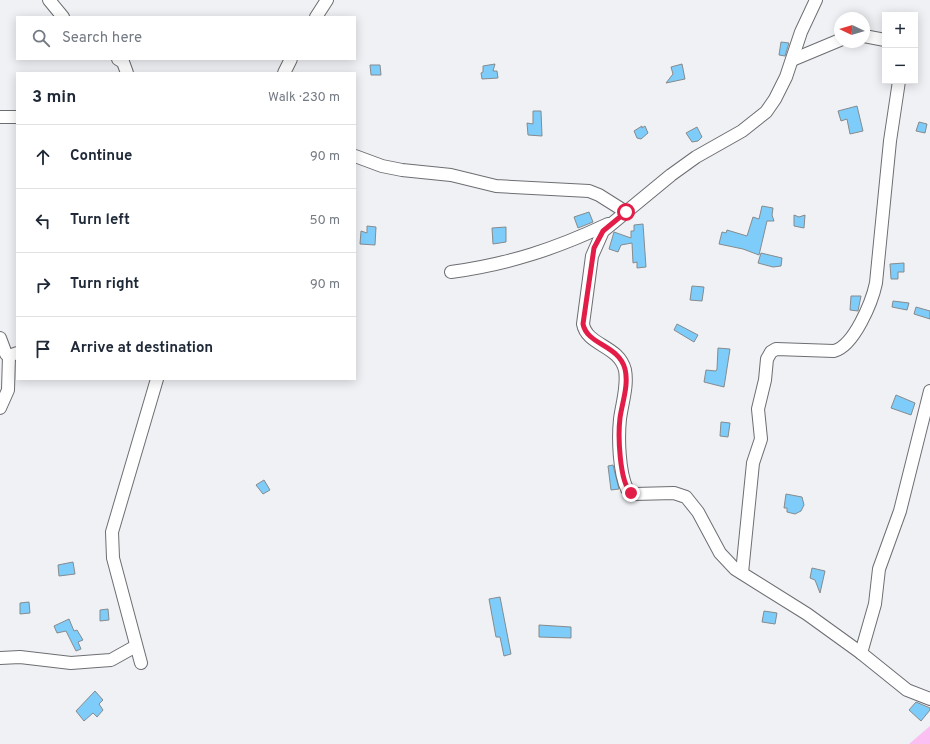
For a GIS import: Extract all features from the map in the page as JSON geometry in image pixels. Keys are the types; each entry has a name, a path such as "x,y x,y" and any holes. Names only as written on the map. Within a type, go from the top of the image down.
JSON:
{"street":[{"path":"48,0 62,16"},
{"path":"317,16 327,0"},
{"path":"816,0 801,32 792,60 776,99 757,120 725,142 696,156 611,223 603,231 592,256 583,324 587,335 613,352 620,360 625,370 625,385 620,430 621,454 627,489 634,494 674,493 686,497 698,512 720,553 730,564 792,604 862,653 907,690 930,699"},
{"path":"870,37 882,39"},
{"path":"792,60 834,42"},
{"path":"120,60 123,62 127,72"},
{"path":"284,72 290,60"},
{"path":"742,573 753,463 761,439 758,408 765,380 767,359 771,352 776,349 834,351 841,349 851,338 862,318 873,294 876,283 890,141 899,84"},
{"path":"0,117 16,117"},
{"path":"356,156 382,166 402,170 451,175 496,186 589,191 599,195 626,212"},
{"path":"451,272 499,264 532,255 568,243 611,223"},
{"path":"0,338 6,354 13,355 4,386 0,408"},
{"path":"141,663 113,558 111,536 157,380"},
{"path":"862,653 875,604 879,569 900,511 930,391"},
{"path":"0,658 20,657 71,663 111,660 136,646"}],"shaded area":[{"path":"930,726 930,744 909,744"}],"building":[{"path":"781,42 789,43 785,56 779,55"},
{"path":"495,64 493,71 497,71 498,78 482,79 481,73 483,72 483,66"},
{"path":"682,64 685,79 666,83 673,74 671,67"},
{"path":"370,65 380,65 381,75 371,75"},
{"path":"857,106 863,131 850,134 847,119 841,121 838,111"},
{"path":"533,111 541,111 542,136 528,135 527,123 533,124"},
{"path":"919,122 927,124 925,133 916,131"},
{"path":"642,126 642,128 645,126 648,133 641,139 637,138 634,131"},
{"path":"697,127 702,137 698,141 692,142 686,133"},
{"path":"762,206 773,208 772,215 774,221 767,221 759,255 743,249 719,244 722,232 726,233 727,230 747,236 753,217 759,219"},
{"path":"589,212 593,222 578,228 574,217"},
{"path":"794,215 799,217 805,215 804,228 794,226"},
{"path":"643,224 646,267 637,268 637,262 633,263 632,243 621,245 618,252 609,249 614,232 631,238 631,231 634,231 634,225"},
{"path":"367,226 376,227 375,245 360,244 361,231 367,233"},
{"path":"506,227 506,242 493,244 492,228"},
{"path":"761,253 782,258 781,266 773,267 758,263"},
{"path":"904,263 904,272 898,272 898,279 891,279 890,264"},
{"path":"692,286 704,287 702,301 690,300"},
{"path":"851,296 861,296 858,311 850,310"},
{"path":"893,301 909,303 907,310 892,307"},
{"path":"916,307 930,311 930,319 914,314"},
{"path":"677,324 698,335 694,342 674,330"},
{"path":"718,348 730,349 724,387 704,382 706,370 716,371 717,369"},
{"path":"896,395 915,403 911,415 891,408"},
{"path":"721,422 730,423 728,437 720,436"},
{"path":"613,465 619,489 611,490 608,466"},
{"path":"264,480 270,490 263,494 256,485"},
{"path":"786,494 802,497 804,505 801,511 795,514 787,512 787,508 784,508"},
{"path":"73,562 75,574 59,576 58,565"},
{"path":"812,568 825,571 820,593 815,580 810,578"},
{"path":"500,597 511,654 504,656 500,637 496,637 489,599"},
{"path":"29,602 30,613 20,614 20,603"},
{"path":"108,609 109,620 100,621 100,610"},
{"path":"764,611 777,613 775,624 762,622"},
{"path":"69,619 74,631 77,630 83,640 78,642 81,649 76,651 66,631 57,633 54,626"},
{"path":"539,625 571,627 571,638 539,637"},
{"path":"95,691 103,700 99,704 103,710 97,717 93,713 84,721 76,711"},
{"path":"916,702 930,708 921,721 909,710"}],"route":[{"path":"626,212 603,231 594,248 583,314 583,324 584,331 587,335 610,349 620,360 625,370 626,377 620,420 620,442 624,476 627,489 631,493"}]}
